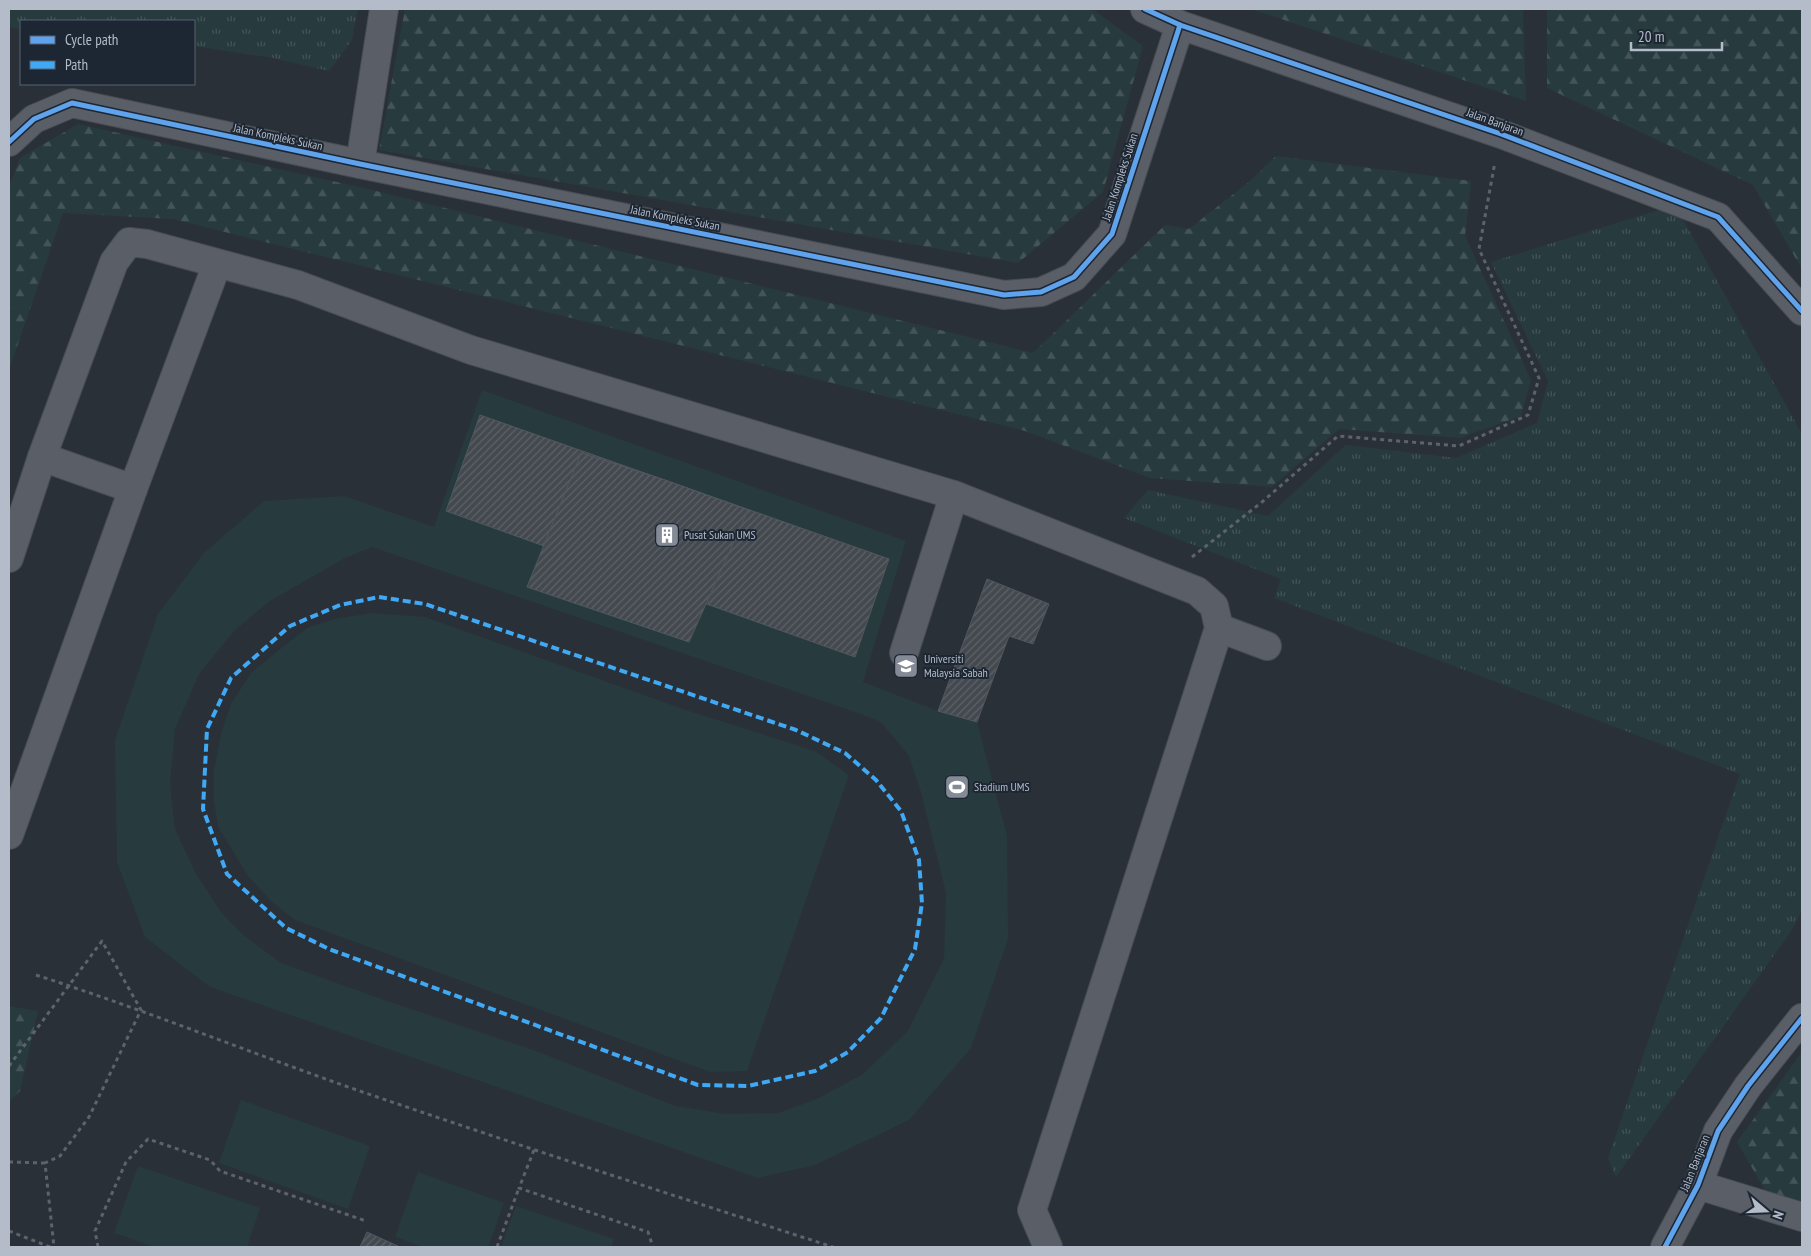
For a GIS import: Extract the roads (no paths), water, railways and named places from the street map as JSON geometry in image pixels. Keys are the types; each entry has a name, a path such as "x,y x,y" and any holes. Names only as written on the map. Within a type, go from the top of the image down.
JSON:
{"street":[{"path":"360,164 384,9"},
{"name":"Jalan Banjaran","path":"1145,9 1180,25 1501,134 1718,217 1802,311"},
{"name":"Jalan Kompleks Sukan","path":"9,142 34,119 72,103 360,164 1004,295 1041,292 1074,277 1112,234 1180,25"},
{"path":"9,558 42,457 114,262 129,242 147,244 298,285 471,350 954,495 1197,591 1214,606 1219,628 1032,1210 1048,1247"},
{"path":"9,835 216,264"},
{"path":"42,457 133,489"},
{"path":"904,653 954,495"},
{"path":"1219,628 1267,646"},
{"name":"Jalan Banjaran","path":"1665,1247 1698,1185 1718,1131 1748,1086 1802,1018"},
{"path":"1698,1185 1802,1217"}],"place":[{"name":"Pusat Sukan UMS","path":"667,535"},
{"name":"Universiti Malaysia Sabah","path":"906,666"},
{"name":"Stadium UMS","path":"957,787"}]}
